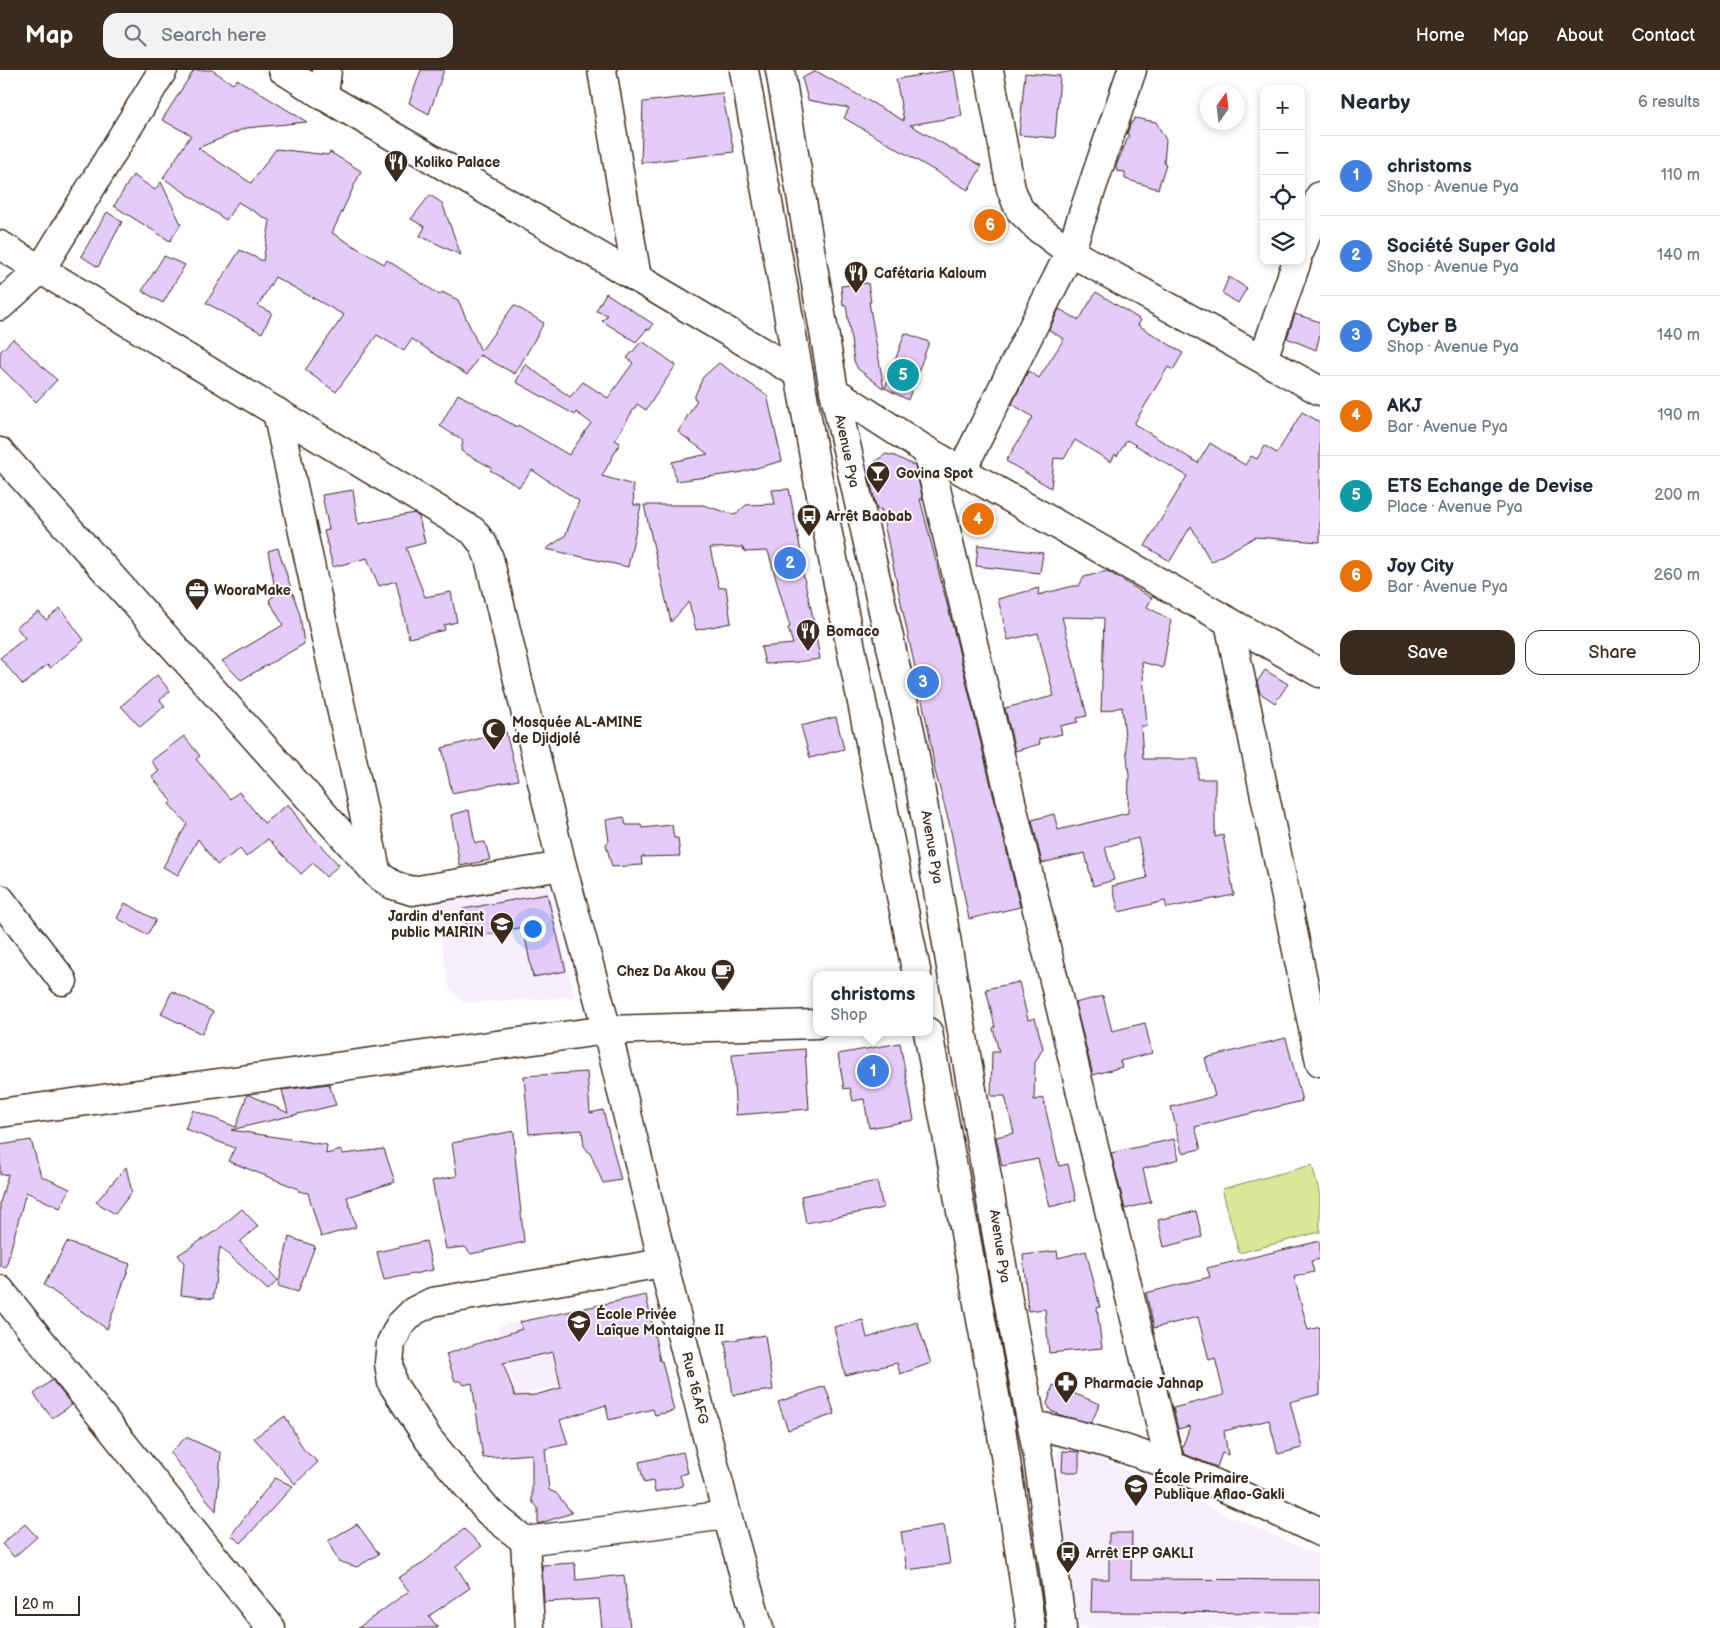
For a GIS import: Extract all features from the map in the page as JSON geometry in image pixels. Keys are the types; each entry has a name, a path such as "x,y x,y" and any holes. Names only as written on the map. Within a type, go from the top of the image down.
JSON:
{"street":[{"path":"0,306 41,269 162,70"},
{"path":"283,70 326,83 637,278 799,374 834,391 927,451 1320,673"},
{"path":"602,70 637,278"},
{"path":"744,70 828,534 916,971"},
{"name":"Avenue Pya","path":"780,70 834,391 914,745 1008,1300 1032,1425 1062,1628"},
{"path":"989,70 1011,189 1019,210 1038,228 1070,252 1320,392"},
{"path":"962,470 1070,252 1132,70"},
{"path":"1305,238 1320,196"},
{"name":"Rue 16.AFG","path":"0,245 473,531 482,544 489,558 562,866 607,1030 663,1263 727,1515 759,1628"},
{"path":"1263,359 1296,265"},
{"path":"277,412 378,875"},
{"path":"927,451 1170,1464"},
{"path":"0,452 378,875 393,885 412,891 562,866"},
{"path":"1228,622 1320,1062"},
{"path":"0,899 63,981"},
{"path":"0,1113 607,1030 813,1024"},
{"path":"929,1036 1001,1428 1031,1628"},
{"path":"663,1263 432,1302 414,1311 400,1325 391,1343 389,1363 392,1383 429,1440 489,1512 525,1541 727,1515"},
{"path":"0,1290 271,1628"},
{"path":"1001,1428 1032,1425 1064,1431 1170,1464 1225,1487 1320,1532"},
{"path":"525,1541 530,1628"}],"shaded area":[{"name":"Jardin d'enfant public MAIRIN","path":"549,886 575,997 464,1003 449,988 435,902"},
{"name":"École Privée Laîque Montaigne II","path":"646,1295 660,1360 516,1396 498,1326"},
{"name":"École Primaire Publique Aflao-Gakli","path":"1063,1442 1320,1556 1320,1628 1077,1628 1056,1458"}],"green space":[{"path":"1312,1165 1320,1195 1320,1232 1239,1253 1222,1189"}],"building":[{"path":"194,70 212,70 233,84 237,79 307,122 246,128 198,148 251,183 276,149 328,155 330,152 361,171 332,233 384,264 387,260 440,295 442,292 458,300 481,351 514,305 544,323 515,374 480,355 467,375 412,339 404,351 377,335 336,392 305,370 344,315 275,277 258,306 272,313 262,333 206,303 240,250 263,261 270,221 238,202 226,220 163,178 191,135 162,120"},
{"path":"421,70 444,70 429,114 409,103"},
{"path":"954,70 962,116 910,125 982,166 968,190 844,118 849,108 808,100 802,78 816,71 904,121 896,79"},
{"path":"1025,73 1060,76 1055,138 1019,135"},
{"path":"722,93 734,152 641,163 643,102"},
{"path":"1135,118 1156,122 1166,140 1164,163 1166,164 1158,189 1125,179 1125,172 1117,171 1116,166 1129,135 1127,134 1130,125"},
{"path":"133,175 155,190 161,182 181,224 170,241 114,206"},
{"path":"430,195 442,203 461,255 420,236 425,227 411,219"},
{"path":"107,212 122,222 98,267 81,256"},
{"path":"164,256 185,265 163,303 142,291"},
{"path":"1229,277 1247,288 1238,303 1222,293"},
{"path":"868,283 871,302 869,302 884,389 858,369 854,361 846,305 843,306 841,286"},
{"path":"1096,292 1141,320 1138,325 1183,353 1173,370 1168,367 1134,424 1198,463 1210,443 1245,465 1251,456 1257,459 1265,446 1277,453 1302,412 1320,422 1320,542 1255,537 1211,562 1191,526 1170,561 1145,546 1187,476 1127,440 1111,462 1075,440 1064,459 1054,458 1051,488 1006,461 1033,417 1012,404 1028,371 1039,378 1064,339 1049,330 1059,309 1079,320"},
{"path":"606,293 653,324 650,330 647,329 636,342 602,321 608,315 596,311"},
{"path":"1295,314 1320,322 1320,334 1316,350 1287,338"},
{"path":"905,333 929,342 908,400 885,388"},
{"path":"13,339 57,380 36,402 0,367 0,352"},
{"path":"642,341 676,365 646,410 637,404 615,440 620,443 602,476 633,485 634,505 641,505 628,567 546,549 565,536 579,501 532,470 519,487 490,470 492,468 461,451 463,441 440,426 458,394 517,427 518,425 569,455 591,423 576,412 575,415 516,382 525,364 570,397 583,382 608,398 633,363 627,358"},
{"path":"719,363 767,395 782,461 738,473 676,481 672,462 708,454 678,432 697,400 694,398 703,377"},
{"path":"886,454 895,456 915,466 923,500 920,499 956,639 1020,907 969,919 949,822 935,771 929,733 881,509 877,510 869,476 877,460"},
{"path":"789,489 801,552 798,552 820,659 765,664 761,647 793,644 788,628 790,627 768,551 745,552 742,547 710,548 719,588 726,587 731,623 696,630 689,602 671,622 644,505 703,505 735,515 746,505 775,504 772,490"},
{"path":"353,490 358,524 414,513 419,517 425,543 406,548 425,597 451,592 457,622 444,625 445,630 409,638 396,581 379,586 367,558 333,567 324,531 329,530 322,495"},
{"path":"978,545 1043,553 1040,573 976,566"},
{"path":"278,548 300,615 304,644 241,680 222,661 283,625 269,600 276,594 268,551"},
{"path":"1107,571 1152,598 1147,607 1171,620 1163,668 1142,662 1147,726 1141,726 1143,759 1198,759 1198,779 1215,779 1215,837 1223,835 1234,895 1167,908 1165,901 1119,912 1112,886 1147,878 1138,838 1105,847 1114,880 1093,886 1085,853 1042,863 1032,820 1054,814 1058,830 1128,813 1129,775 1122,707 1101,712 1104,618 1062,617 1087,716 1077,718 1078,722 1060,726 1062,734 1039,739 1040,744 1015,751 1005,708 1054,696 1038,633 1008,640 998,599 1039,588 1038,595 1079,586 1084,577"},
{"path":"60,608 84,640 50,668 47,665 23,685 0,658 25,638 16,627 39,612 46,620"},
{"path":"1265,670 1288,684 1275,703 1260,693 1257,682"},
{"path":"157,675 170,691 160,700 165,706 140,727 121,706"},
{"path":"836,717 844,749 810,758 801,726"},
{"path":"506,732 518,780 452,793 442,748"},
{"path":"184,736 200,756 196,759 230,799 239,792 264,823 288,804 306,830 339,865 326,877 313,863 301,874 268,839 246,857 240,849 217,865 198,839 178,875 163,867 187,824 169,804 172,801 152,777 159,771 151,761"},
{"path":"469,810 475,843 485,842 490,860 460,866 451,815"},
{"path":"624,817 626,825 641,825 642,828 672,825 674,838 678,838 680,856 641,857 642,865 612,867 606,844 609,841 606,820"},
{"path":"547,894 566,971 533,977 523,927 469,938 463,909"},
{"path":"125,903 156,920 147,935 117,918"},
{"path":"1019,982 1028,1020 1035,1018 1043,1048 1035,1063 1034,1100 1043,1098 1059,1166 1068,1164 1076,1200 1050,1207 1038,1159 1002,1166 996,1137 1014,1133 1005,1096 991,1096 992,1052 999,1052 986,989"},
{"path":"172,991 213,1012 202,1034 161,1014"},
{"path":"1103,996 1112,1031 1145,1023 1152,1053 1120,1061 1122,1067 1093,1075 1075,1003"},
{"path":"1286,1038 1302,1101 1195,1127 1201,1149 1182,1153 1171,1107 1215,1096 1205,1058"},
{"path":"900,1043 914,1120 869,1128 864,1099 853,1101 850,1088 844,1089 838,1054"},
{"path":"805,1049 809,1109 736,1115 732,1054"},
{"path":"587,1072 590,1113 603,1110 621,1180 603,1183 591,1155 584,1146 582,1130 529,1134 524,1076"},
{"path":"329,1084 336,1105 231,1130 327,1145 326,1154 341,1150 343,1154 384,1149 395,1182 347,1197 356,1227 321,1237 308,1193 298,1191 299,1189 228,1161 235,1148 185,1129 193,1110 236,1127 247,1095 288,1113 282,1090"},
{"path":"514,1131 524,1242 471,1254 465,1247 446,1249 432,1181 457,1176 452,1143"},
{"path":"1174,1139 1179,1159 1143,1169 1151,1202 1125,1209 1111,1153"},
{"path":"31,1140 41,1176 70,1189 60,1208 26,1192 6,1267 0,1266 0,1203 8,1174 0,1175 0,1145"},
{"path":"126,1167 132,1192 115,1214 96,1202"},
{"path":"877,1181 883,1208 806,1223 801,1196"},
{"path":"242,1209 258,1226 240,1242 278,1280 268,1290 220,1247 213,1299 181,1295 184,1263 178,1255 217,1230"},
{"path":"1196,1211 1202,1237 1164,1247 1158,1220"},
{"path":"289,1237 315,1246 298,1292 278,1286"},
{"path":"426,1241 433,1270 384,1280 377,1252"},
{"path":"1320,1241 1320,1259 1311,1261 1314,1272 1294,1277 1308,1330 1320,1327 1320,1394 1290,1402 1302,1448 1278,1454 1269,1420 1224,1431 1228,1455 1222,1453 1217,1467 1184,1454 1182,1448 1190,1426 1178,1429 1173,1408 1224,1395 1215,1358 1209,1360 1198,1317 1154,1328 1146,1293 1210,1277 1207,1268"},
{"path":"67,1242 130,1264 107,1329 44,1285"},
{"path":"1057,1251 1058,1258 1086,1251 1100,1307 1097,1308 1102,1348 1049,1353 1045,1309 1028,1311 1023,1255"},
{"path":"646,1295 660,1361 662,1361 674,1411 655,1415 653,1409 609,1420 606,1405 560,1420 568,1444 545,1449 549,1490 556,1493 572,1513 538,1524 538,1508 532,1501 532,1454 483,1458 472,1383 464,1385 461,1381 455,1381 446,1354 522,1329 520,1322","holes":["553,1352 561,1388 535,1395 515,1396 503,1363"]},
{"path":"863,1320 867,1338 917,1322 931,1363 900,1374 897,1363 845,1375 834,1327"},
{"path":"765,1335 773,1390 733,1395 725,1341"},
{"path":"52,1380 72,1405 52,1418 34,1394"},
{"path":"1053,1385 1100,1404 1091,1423 1051,1411 1047,1404"},
{"path":"825,1386 835,1414 788,1430 778,1402"},
{"path":"285,1416 304,1450 318,1462 295,1484 254,1438"},
{"path":"186,1437 221,1453 216,1511 170,1453"},
{"path":"1063,1451 1079,1452 1079,1472 1062,1472"},
{"path":"683,1452 688,1473 680,1475 683,1486 655,1492 653,1481 644,1483 639,1462"},
{"path":"275,1478 293,1486 241,1543 231,1535"},
{"path":"25,1524 37,1537 14,1557 2,1544"},
{"path":"357,1524 379,1554 357,1567 338,1561 328,1541"},
{"path":"944,1525 950,1564 907,1570 901,1532"},
{"path":"464,1529 482,1546 456,1566 470,1588 429,1616 438,1628 358,1628 409,1591 398,1578 420,1565"},
{"path":"1109,1533 1132,1533 1131,1579 1320,1580 1320,1613 1091,1612 1092,1579 1109,1579"},
{"path":"575,1563 576,1580 624,1575 630,1628 602,1628 599,1599 544,1602 542,1565"}],"place":[{"name":"Koliko Palace","path":"396,183"},
{"name":"Joy City","path":"990,225"},
{"name":"Cafétaria Kaloum","path":"856,294"},
{"name":"ETS Echange de Devise","path":"903,375"},
{"name":"Govina Spot","path":"878,494"},
{"name":"AKJ","path":"978,519"},
{"name":"Arrêt Baobab","path":"809,537"},
{"name":"Société Super Gold","path":"790,563"},
{"name":"WooraMake","path":"197,611"},
{"name":"Bomaco","path":"808,652"},
{"name":"Cyber B","path":"923,682"},
{"name":"Mosquée AL-AMINE de Djidjolé","path":"494,751"},
{"name":"Jardin d'enfant public MAIRIN","path":"502,945"},
{"name":"Chez Da Akou","path":"723,992"},
{"name":"christoms","path":"873,1071"},
{"name":"École Privée Laîque Montaigne II","path":"579,1343"},
{"name":"Pharmacie Jahnap","path":"1066,1404"},
{"name":"École Primaire Publique Aflao-Gakli","path":"1136,1507"},
{"name":"Arrêt EPP GAKLI","path":"1068,1574"}]}
